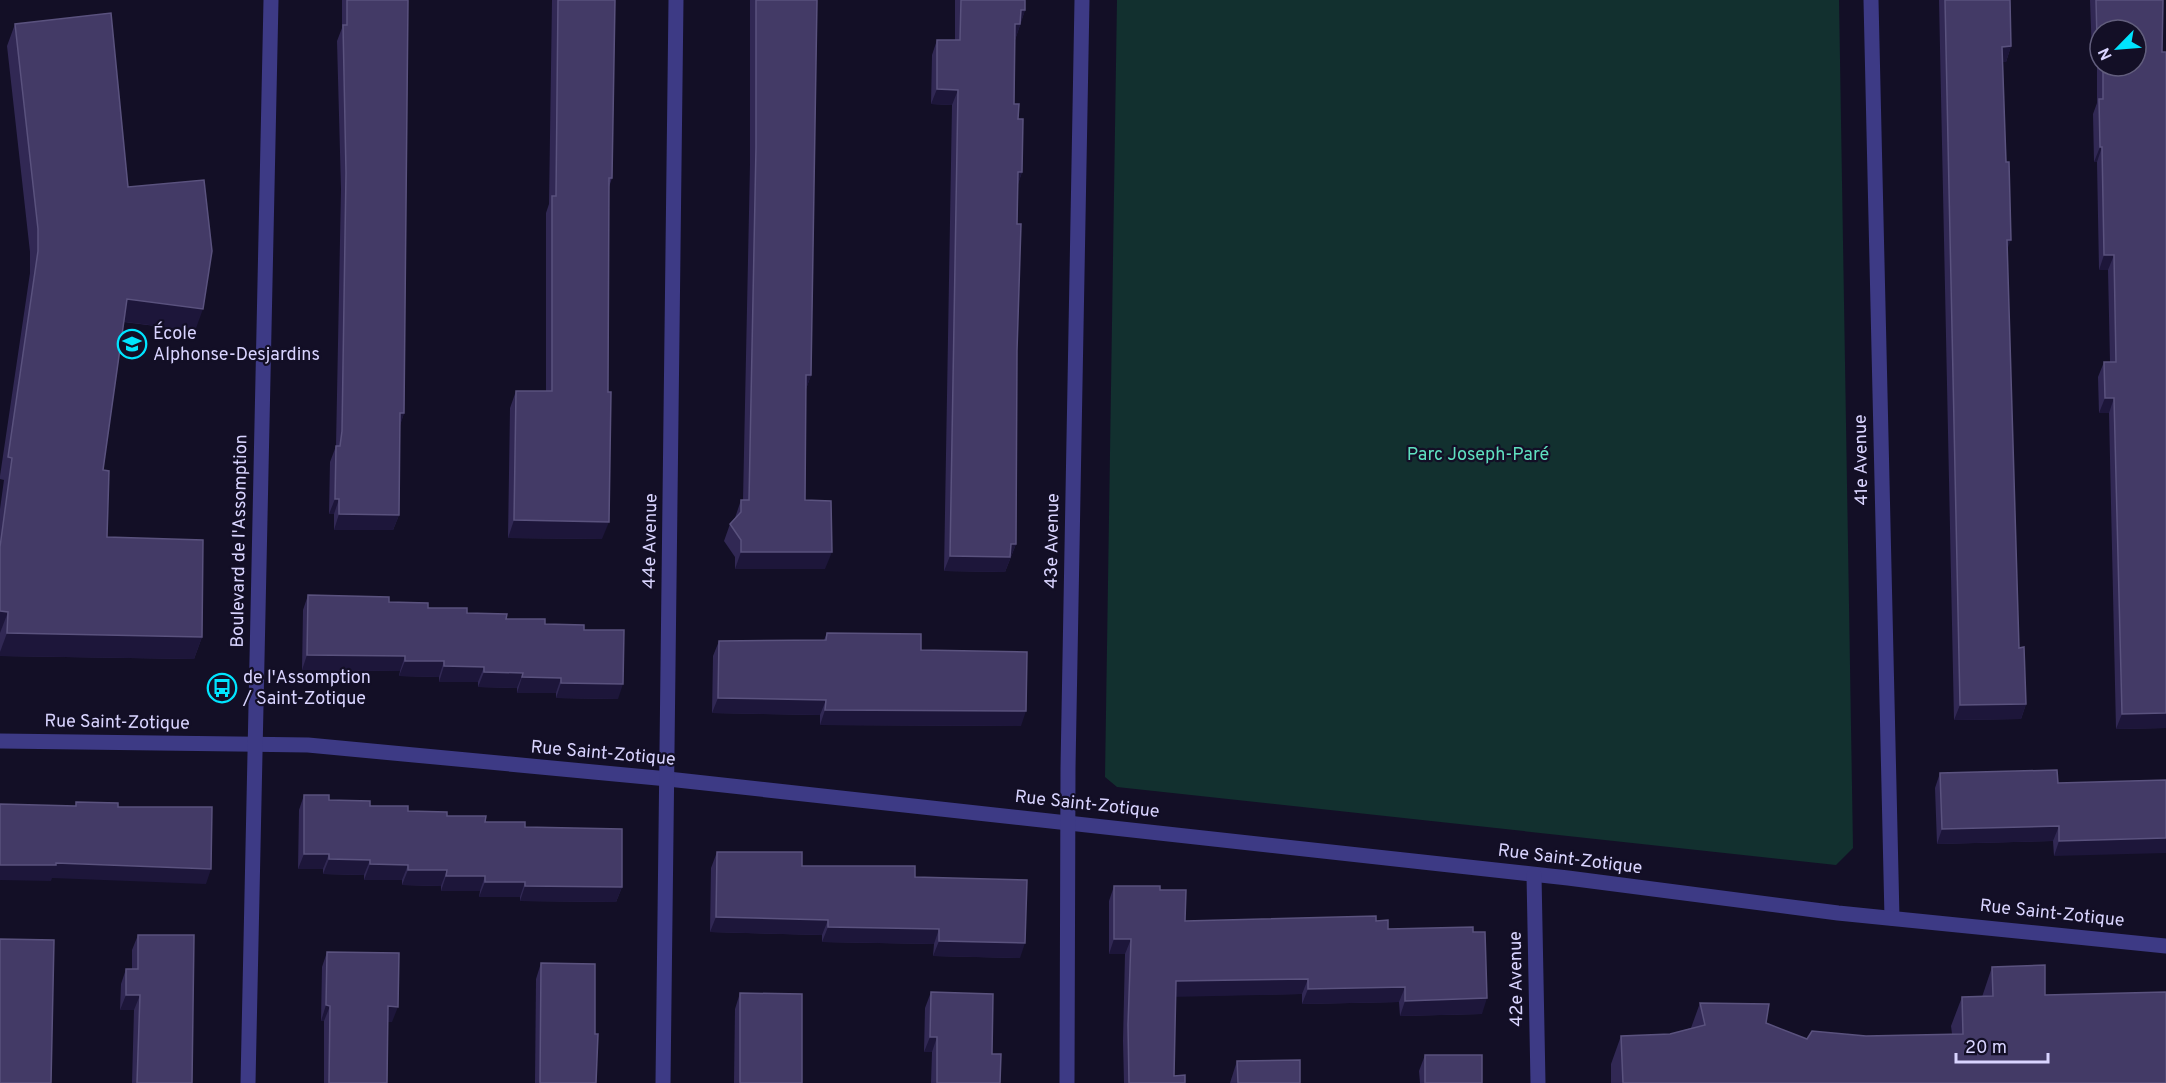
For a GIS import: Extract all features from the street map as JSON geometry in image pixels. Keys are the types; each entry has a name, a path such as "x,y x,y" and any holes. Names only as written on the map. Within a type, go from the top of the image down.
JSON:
{"street":[{"name":"Boulevard de l'Assomption","path":"248,1083 271,0"},
{"name":"44e Avenue","path":"663,1083 676,0"},
{"name":"43e Avenue","path":"1067,1083 1068,823 1082,0"},
{"name":"41e Avenue","path":"1871,0 1892,918"},
{"name":"Rue Saint-Zotique","path":"0,741 308,745 668,779 1534,875 1892,918 2166,946"},
{"name":"42e Avenue","path":"1534,875 1538,1083"}],"green space":[{"name":"Parc Joseph-Paré","path":"1117,0 1839,0 1853,848 1836,865 1117,787 1105,777"}],"building":[{"path":"347,0 408,0 404,413 400,413 399,515 339,514 339,499 335,499 336,446 340,446 342,431 346,173 343,25 347,25"},
{"path":"558,0 615,0 612,178 609,178 608,392 611,392 609,522 514,520 516,391 552,391 552,196 556,196"},
{"path":"756,0 817,0 811,375 806,375 805,500 831,501 832,552 741,552 741,540 730,524 741,512 741,500 749,500 756,147"},
{"path":"961,0 1025,0 1025,10 1021,10 1020,24 1015,24 1014,104 1019,104 1018,119 1023,119 1022,172 1018,172 1017,224 1021,224 1017,351 1016,544 1011,544 1010,557 950,556 958,90 937,89 937,40 960,40"},
{"path":"1945,0 2010,0 2011,46 2002,47 2006,162 2009,162 2011,240 2007,240 2019,648 2024,647 2026,704 1960,705"},
{"path":"2096,0 2163,0 2162,52 2166,52 2166,713 2122,714 2114,398 2105,398 2104,362 2116,362 2114,255 2104,255 2099,99 2103,99 2103,78 2148,78 2148,18 2096,18"},
{"path":"111,13 128,187 204,180 212,251 203,309 127,299 103,470 109,471 107,537 203,540 202,637 7,633 8,612 0,611 0,547 12,458 8,457 38,251 38,229 15,24"},
{"path":"308,595 389,597 389,602 428,603 428,608 467,608 467,613 507,614 506,619 545,619 545,624 584,625 584,630 624,630 623,684 561,683 561,678 522,677 523,673 484,672 484,667 444,666 444,661 405,661 405,656 307,655"},
{"path":"827,633 921,634 921,650 1027,652 1026,711 825,710 826,700 718,698 719,641 826,640"},
{"path":"2057,770 2058,783 2166,780 2166,838 2059,841 2059,826 1942,829 1940,773"},
{"path":"304,795 329,795 329,800 370,801 370,806 408,806 408,811 447,812 447,816 486,816 485,822 525,822 525,827 622,829 622,887 525,886 525,882 485,882 485,876 446,876 447,870 408,870 408,865 370,864 370,860 329,859 329,854 304,854"},
{"path":"76,802 118,803 118,807 212,807 211,869 56,863 56,865 0,865 0,804 76,806"},
{"path":"717,852 802,852 802,866 915,866 915,877 1027,880 1025,943 939,941 939,929 828,927 828,920 716,917"},
{"path":"1114,886 1160,886 1160,890 1186,890 1185,921 1376,916 1376,921 1388,920 1388,929 1473,927 1473,932 1485,932 1487,998 1405,1001 1405,987 1308,989 1308,979 1176,981 1174,1076 1185,1075 1185,1083 1129,1083 1128,1025 1131,939 1114,939"},
{"path":"138,935 194,935 192,1083 137,1083 140,995 126,995 126,969 138,969"},
{"path":"0,939 54,940 51,1083 0,1083"},
{"path":"327,952 399,953 398,1007 388,1006 387,1083 329,1083 330,1006 326,1005"},
{"path":"541,963 595,964 595,1034 598,1034 596,1083 540,1083"},
{"path":"2045,965 2045,995 2166,992 2166,1083 1623,1083 1621,1036 1670,1034 1705,1025 1700,1003 1769,1004 1766,1023 1807,1039 1812,1031 1866,1036 1963,1034 1962,997 1993,996 1992,967"},
{"path":"931,992 993,994 992,1054 1001,1054 1000,1083 937,1083 937,1037 930,1037"},
{"path":"740,993 802,994 802,1083 740,1083"},
{"path":"1425,1055 1482,1055 1482,1083 1425,1083"},
{"path":"1300,1060 1300,1083 1238,1083 1237,1061"}],"place":[{"name":"École Alphonse-Desjardins","path":"132,344"},
{"name":"de l'Assomption / Saint-Zotique","path":"222,688"}]}
